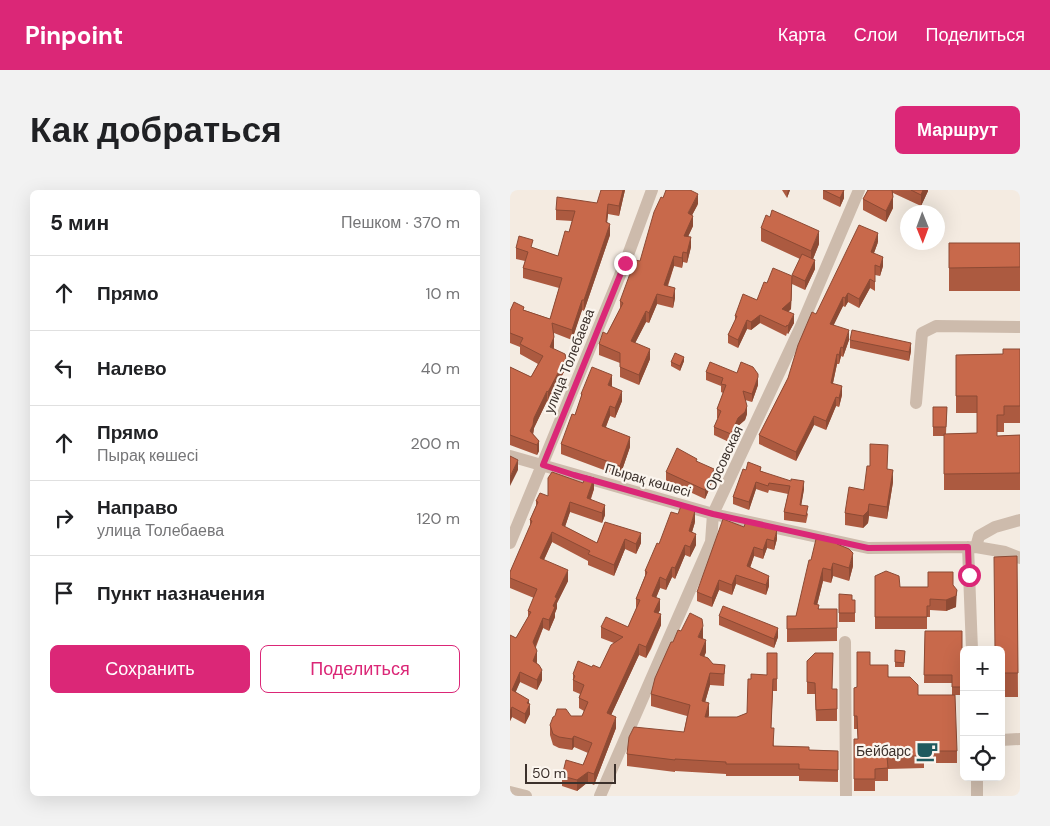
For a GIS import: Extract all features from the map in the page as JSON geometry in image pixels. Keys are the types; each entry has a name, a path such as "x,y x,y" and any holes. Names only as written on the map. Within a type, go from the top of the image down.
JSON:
{"street":[{"name":"улица Толебаева","path":"510,543 625,263 652,190"},
{"name":"Орсовская","path":"600,796 711,542 713,514 802,324 859,190"},
{"path":"916,403 922,333 936,326 1020,328"},
{"name":"Пырақ көшесі","path":"510,456 713,514 868,548 972,547 1005,552 1020,558"},
{"path":"972,646 972,547 979,536 995,527 1020,520"},
{"path":"845,642 846,796"},
{"path":"1005,740 1020,740"},
{"path":"977,781 978,796"},
{"path":"510,792 526,796"}],"building":[{"path":"601,190 623,190 619,206 608,204 606,222 610,224 572,330 552,323 554,337 550,347 565,354 566,358 534,418 530,431 539,441 537,445 510,435 510,367 531,377 543,356 520,344 523,338 510,333 510,311 514,302 524,307 523,310 550,319 562,278 523,268 528,252 516,248 519,236 533,240 531,247 558,256 565,231 569,232 575,211 556,210 557,197 597,203"},
{"path":"666,190 690,190 698,194 688,213 693,216 684,236 691,237 687,253 683,252 682,258 674,256 664,285 675,288 673,298 657,294 649,313 646,311 631,341 650,349 639,375 620,367 620,353 599,344 603,332 607,334 623,303 620,301 635,260 640,261 654,212"},
{"path":"823,190 844,190 840,198"},
{"path":"868,190 892,190 893,197 886,211 863,199"},
{"path":"911,190 923,190 921,195"},
{"path":"772,210 819,231 811,251 761,228 766,215 770,217"},
{"path":"859,225 878,233 871,252 883,257 880,267 875,265 875,282 870,279 859,299 848,293 845,298 843,297 830,324 849,330 843,348 841,347 839,355 837,354 831,383 842,386 839,398 836,397 826,421 814,416 796,452 759,435 788,378 798,345 812,312 816,314"},
{"path":"949,243 1020,243 1020,267 949,268"},
{"path":"802,254 815,260 805,281 792,275"},
{"path":"773,268 792,276 791,301 782,309 794,314 788,326 786,327 760,315 751,322 747,320 738,340 728,335 737,316 735,316 743,294 757,300 764,282 767,283"},
{"path":"852,330 911,343 909,352 850,340"},
{"path":"1003,349 1020,349 1020,406 1004,406 1004,415 997,415 997,436 1020,435 1020,473 944,474 944,434 977,433 977,396 956,396 956,355 1003,354"},
{"path":"675,353 684,357 680,366 671,362"},
{"path":"710,362 737,373 741,362 753,367 758,374 752,394 743,391 747,406 745,412 738,418 731,434 714,427 721,411 717,409 726,385 721,384 723,378 706,372"},
{"path":"592,367 612,375 608,385 622,391 615,408 610,406 602,426 630,437 620,466 561,444 572,414 575,415"},
{"path":"933,407 947,407 946,427 933,427"},
{"path":"870,444 888,445 887,469 893,470 887,507 869,504 868,511 863,516 845,513 849,487 864,490 867,466 870,466"},
{"path":"677,448 697,459 696,461 714,469 705,490 666,472"},
{"path":"510,456 518,460 510,477"},
{"path":"748,462 761,467 760,471 791,481 791,479 804,481 800,505 808,506 806,516 784,512 790,486 769,483 768,486 756,482 749,502 733,497 743,469 746,470"},
{"path":"552,472 583,483 586,476 594,478 587,498 605,505 602,513 570,502 562,525 597,543 605,522 641,533 636,544 625,539 614,565 588,554 590,551 552,532 540,558 568,570 555,597 557,598 553,606 555,607 549,620 543,618 533,642 537,651 533,661 542,670 537,680 520,672 512,690 529,700 527,703 530,704 525,714 512,707 510,711 510,635 516,638 531,612 528,611 537,589 510,578 510,572 532,521 530,520 540,493 548,496 548,478"},
{"path":"681,506 695,511 689,531 696,534 690,547 685,545 675,568 672,567 666,580 660,577 652,596 660,599 654,612 661,614 646,647 639,644 607,713 616,717 594,774 588,772 577,780 562,776 566,760 583,765 592,743 574,736 572,739 553,734 550,725 553,717 557,709 566,709 571,716 582,716 588,702 579,698 584,685 573,680 575,676 573,674 578,661 600,668 611,645 623,637 601,627 606,617 628,627 640,600 636,599 657,543 659,544 671,512 678,514"},
{"path":"723,519 744,527 746,521 777,530 774,541 767,539 763,550 754,547 747,566 769,576 766,585 736,575 732,585 719,580 712,598 697,592"},
{"path":"823,536 831,538 837,544 849,549 853,553 849,568 833,563 831,570 823,568 814,604 819,605 818,609 837,609 837,628 787,629 787,616 796,616 816,539"},
{"path":"1017,556 1018,673 1005,673 1005,646 995,646 994,557"},
{"path":"886,571 899,576 900,587 928,587 928,572 953,572 953,585 957,590 956,596 946,600 930,599 930,606 927,606 927,617 875,617 875,576"},
{"path":"839,594 852,595 852,600 855,600 855,613 839,613"},
{"path":"723,606 778,628 774,639 719,616"},
{"path":"690,613 702,619 703,626 698,637 706,640 700,655 708,658 713,664 725,665 724,674 710,673 702,701 709,703 705,717 737,717 747,713 748,679 751,679 751,674 767,675 767,653 777,653 777,679 773,679 771,728 774,728 773,746 809,747 809,750 838,751 838,770 799,769 799,764 726,764 726,762 675,760 627,754 629,737 634,727 684,732 690,705 651,694 655,678 671,642 673,642 678,630 681,631"},
{"path":"925,631 962,631 960,687 952,687 952,675 924,675"},
{"path":"895,650 905,651 904,663 895,662"},
{"path":"857,652 870,652 870,665 888,665 888,677 910,677 918,685 918,695 955,695 957,751 924,751 924,756 887,756 888,768 875,769 875,779 854,779 854,739 858,739 857,716 854,716 854,688 857,687"},
{"path":"815,653 833,653 832,689 837,689 837,709 816,710 815,683 807,682 807,661"}],"place":[{"name":"Бейбарс","path":"927,751"}],"route":[{"path":"625,263 543,465 713,514 868,548 968,547 969,575"}]}
